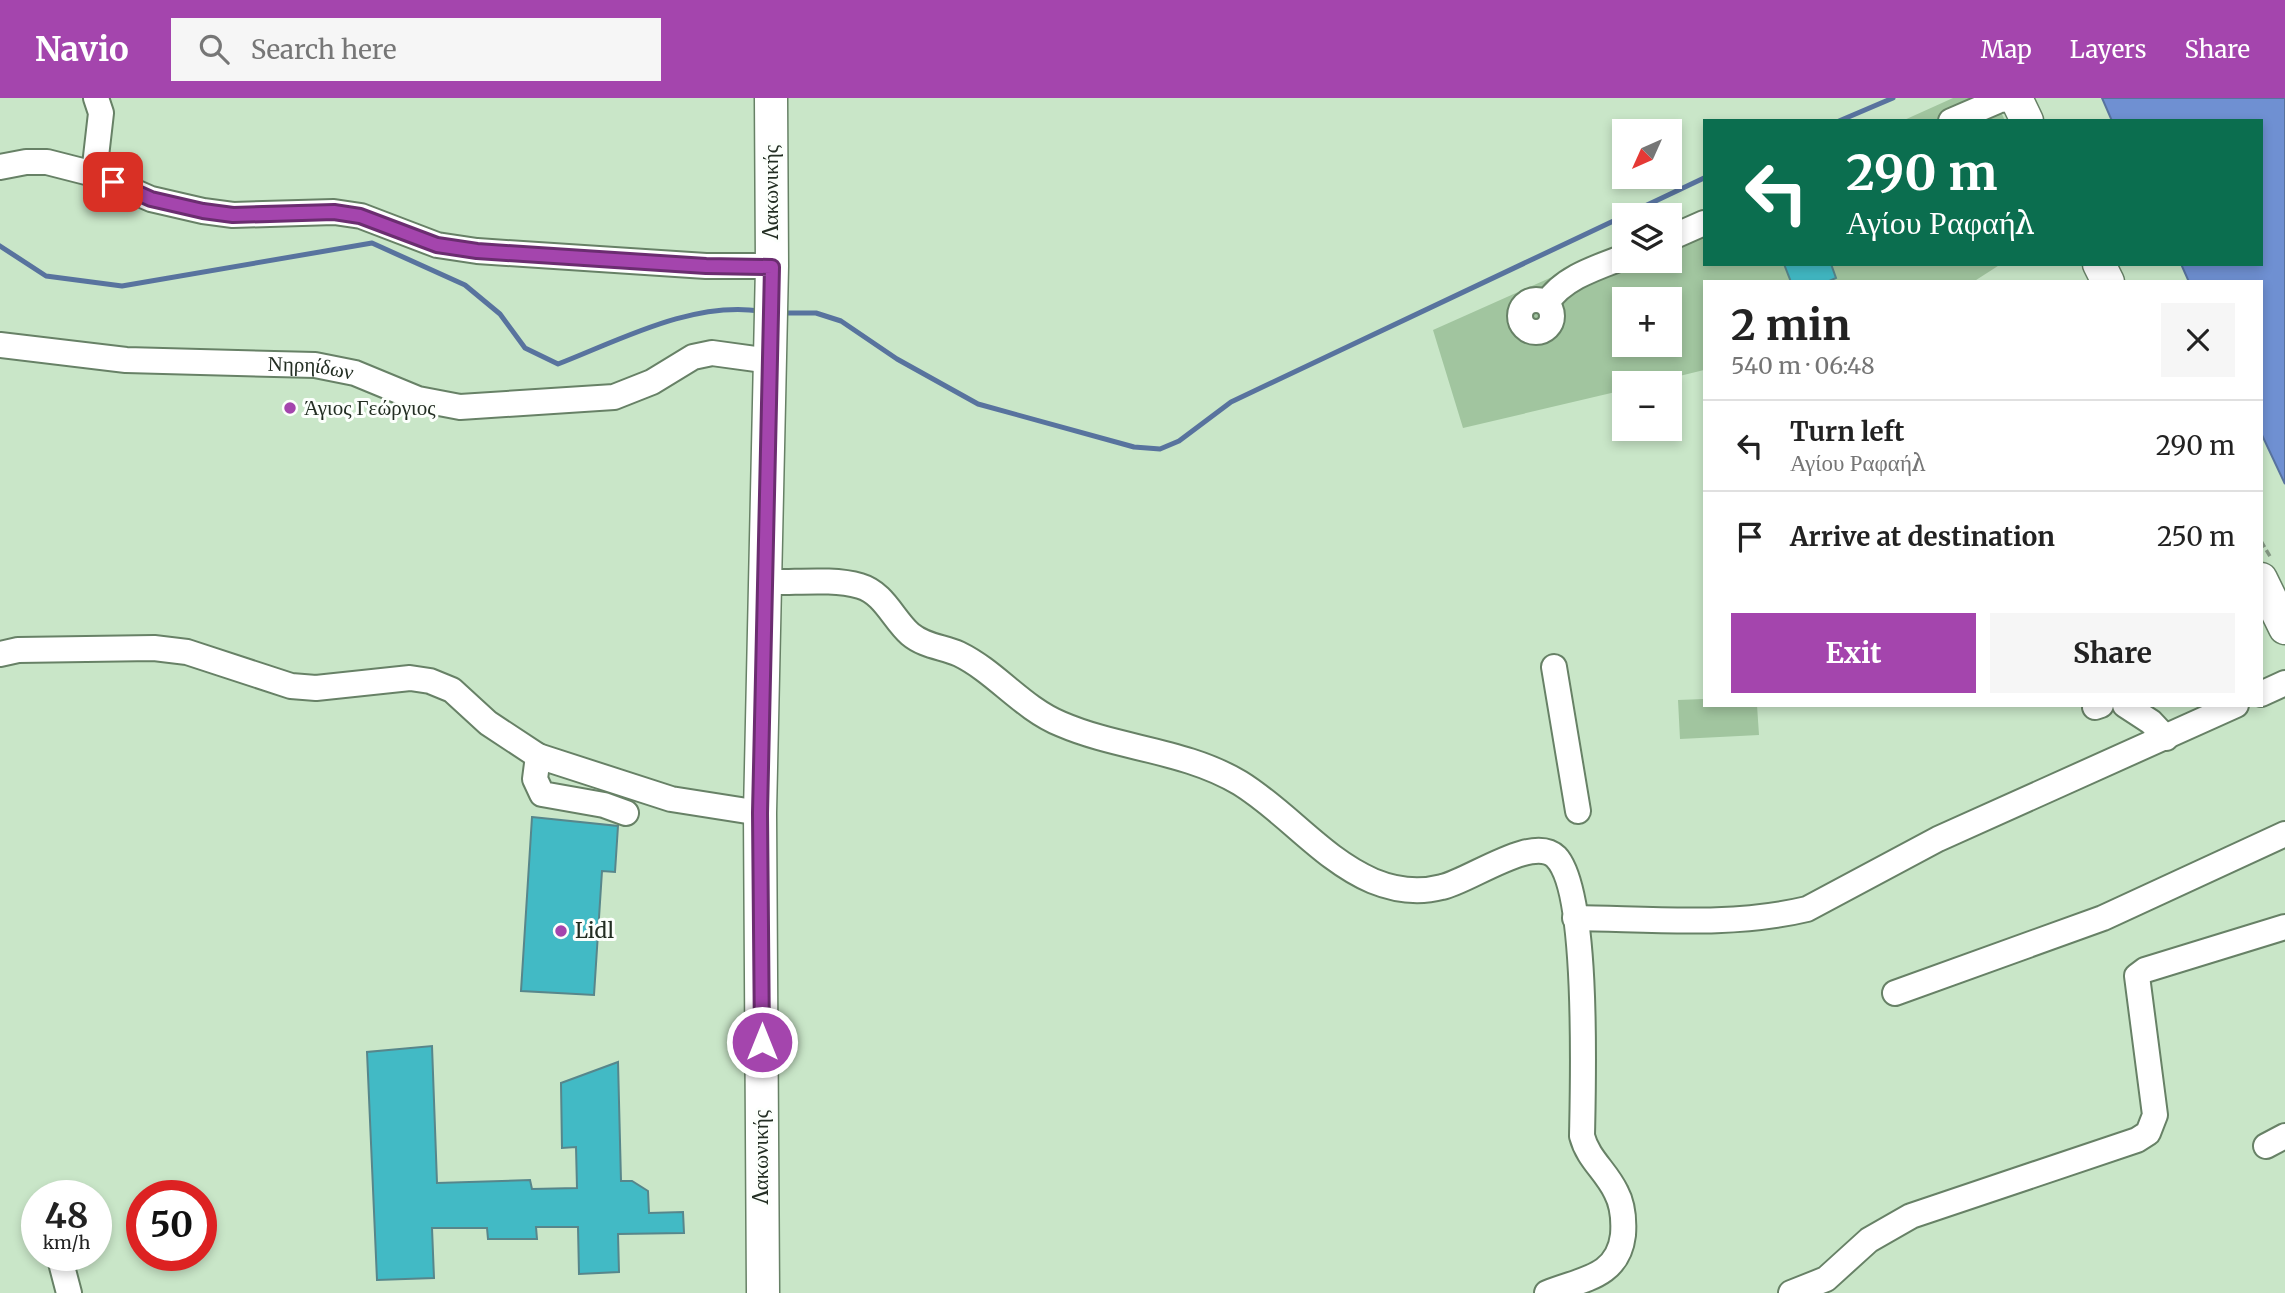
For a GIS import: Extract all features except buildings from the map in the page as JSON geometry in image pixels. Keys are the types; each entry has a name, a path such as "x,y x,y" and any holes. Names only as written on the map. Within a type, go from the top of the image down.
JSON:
{"main road":[{"name":"Λακωνικής","path":"762,1293 760,813 770,358 771,98"},
{"path":"2016,98 2026,119"},
{"path":"2263,583 2285,628"}],"street":[{"path":"94,174 101,113 96,98"},
{"path":"1956,119 2000,100 2016,98"},
{"path":"0,167 47,162 94,174 151,199 203,211 233,215 334,212 360,216 437,245 477,251 706,266 771,282"},
{"path":"1682,233 1703,223"},
{"path":"1547,303 1553,292 1563,285 1612,263"},
{"name":"Νηρηίδων","path":"0,345 126,360 315,365 355,373 429,402 482,408 614,397 652,382 693,357 712,353 770,358"},
{"path":"766,582 847,584 873,592 911,635 975,664 1041,714 1115,742 1187,759 1214,770 1241,784 1326,852 1373,881 1398,889 1422,891 1444,887 1525,851 1539,849 1553,854 1563,866 1572,891 1575,918 1583,1042 1582,1136 1586,1150 1617,1192 1623,1229 1621,1247 1610,1267 1547,1293"},
{"path":"0,654 18,650 154,648 217,659 291,686 316,688 410,678 430,681 452,690 488,723 538,756 671,799 760,813"},
{"path":"1553,667 1578,811"},
{"path":"2263,693 2285,683"},
{"path":"2128,707 2151,722 2166,738"},
{"path":"1575,918 1703,920 1786,914 1807,909 1938,839 2232,707"},
{"path":"538,756 535,779 542,794 604,805 626,813"},
{"path":"1895,993 2103,918 2285,834"},
{"path":"1791,1293 1826,1279 1869,1240 1911,1216 2112,1149 2148,1133 2155,1115 2137,976 2145,970 2285,927"},
{"path":"63,1271 69,1293"}],"green space":[{"path":"1953,98 1995,98 2004,119 1906,119"},
{"path":"1703,209 1703,266 1998,266 1976,280 1703,280 1703,370 1682,375 1682,371 1612,371 1612,393 1463,428 1433,330 1612,250 1612,273 1682,273 1682,219"},
{"path":"1703,699 1703,707 1757,707 1759,735 1680,739 1678,700"}],"water":[{"path":"2102,98 2285,98 2285,484 2263,437 2263,280 2188,280 2182,266 2263,266 2263,119 2111,119"}],"waterway":[{"path":"1844,119 1893,98"},
{"path":"1651,203 1703,178"},
{"path":"781,313 816,313 841,321 897,359 978,404 1134,447 1160,449 1179,441 1231,402 1612,222"},
{"path":"0,246 46,276 122,286 372,243 465,285 500,314 525,348 558,364 631,334 683,317 734,309 760,311"}],"place":[{"name":"Άγιος Γεώργιος","path":"290,408"},
{"name":"Lidl","path":"561,931"}],"route":[{"path":"113,182 151,199 203,211 233,215 334,212 360,216 437,245 477,251 706,266 772,267 760,813 762,1042"}]}
